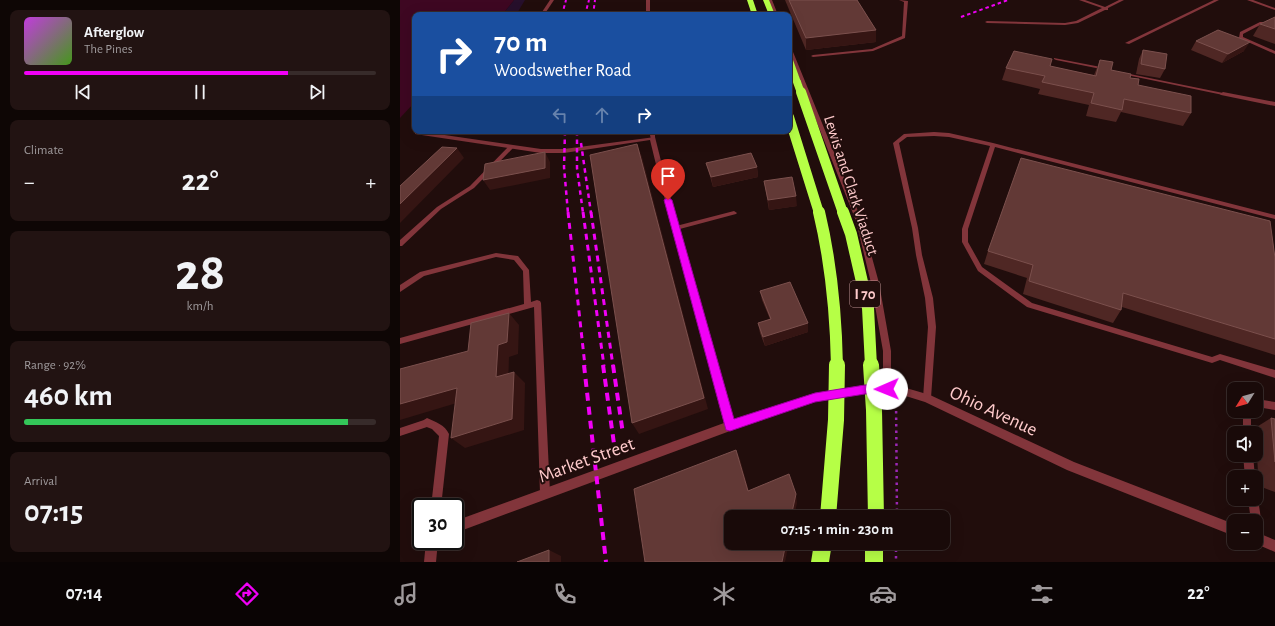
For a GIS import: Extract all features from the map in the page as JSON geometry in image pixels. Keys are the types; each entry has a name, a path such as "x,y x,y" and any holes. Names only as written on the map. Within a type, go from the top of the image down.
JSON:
{"highway":[{"path":"750,0 754,12"},
{"path":"766,0 771,12"},
{"name":"Lewis and Clark Viaduct","path":"792,68 851,234 868,308 874,410 876,510"},
{"name":"I 70","path":"792,126 816,200 826,245 834,295 837,354 836,418 829,510"},
{"path":"820,562 822,550"},
{"path":"874,550 874,562"}],"street":[{"path":"648,0 648,12"},
{"path":"1249,0 1262,2 1275,9"},
{"path":"1223,94 1275,104"},
{"path":"424,134 541,151 564,151 653,135 676,228 730,426"},
{"name":"Ohio Avenue","path":"730,426 815,398 865,389 896,389 927,398 1071,466 1227,527"},
{"path":"427,423 435,426 444,434 437,498"},
{"name":"Market Street","path":"464,525 730,426"},
{"path":"1263,541 1275,546"},
{"path":"430,562 431,550"}],"lane":[{"path":"544,12 552,0"},
{"path":"770,0 775,12"},
{"path":"814,56 873,50 904,37 906,0 901,0"},
{"path":"1081,0 1106,9"},
{"path":"988,22 1065,24 1077,22 1122,0"},
{"path":"1127,43 1217,0"},
{"path":"1275,23 1260,23 1241,33 1241,38 1275,53"},
{"path":"792,54 859,221 875,283 887,351 887,389"},
{"path":"1056,59 1112,71"},
{"path":"1119,72 1223,94"},
{"path":"927,398 932,327 929,298 896,143 906,135 934,134 955,136 1275,217"},
{"path":"994,145 965,229 965,242 980,269 1030,305 1212,360 1220,357 1275,374"},
{"path":"400,244 439,208 472,187 511,147"},
{"path":"676,228 734,213"},
{"path":"400,289 404,284 422,274 496,254 516,258 526,270 528,306"},
{"path":"400,341 537,303 545,494"},
{"path":"1263,404 1275,406"},
{"path":"400,432 427,423"}],"path":[{"path":"896,550 896,562"}],"shaded area":[{"path":"400,0 514,0 504,12 412,12 412,105 400,118"},
{"path":"514,0 525,0 518,12 504,12"}],"building":[{"path":"789,0 857,0 876,30 806,38"},
{"path":"1275,17 1275,29 1260,24"},
{"path":"1218,30 1250,42 1228,54 1196,41"},
{"path":"1143,50 1167,54 1165,69 1141,64"},
{"path":"1014,51 1052,59 1050,66 1096,76 1100,60 1113,62 1111,70 1131,74 1130,78 1139,79 1138,85 1191,96 1191,113 1124,99 1122,110 1091,103 1094,93 1042,82 1045,76 1006,68"},
{"path":"637,144 704,398 632,423 590,155"},
{"path":"442,147 457,148 400,204 400,186"},
{"path":"545,152 545,168 483,180 485,164"},
{"path":"751,153 757,167 711,177 706,163"},
{"path":"1021,158 1270,221 1275,258 1275,339 1123,293 1121,310 1029,281 1033,265 988,251"},
{"path":"792,177 796,196 768,200 764,181"},
{"path":"790,282 808,323 763,337 758,323 771,319 760,291"},
{"path":"509,313 507,342 498,345 496,377 514,372 512,419 451,438 457,388 400,404 400,369 468,351 471,323"},
{"path":"1271,418 1275,419 1275,462"},
{"path":"736,450 748,491 789,474 796,494 793,510 724,510 724,550 785,550 782,562 645,562 634,489"},
{"path":"549,550 549,562 517,562"}],"railway":[{"path":"563,12 566,0"},
{"path":"586,12 589,0"},
{"path":"593,12 595,0"},
{"path":"961,17 1008,0"},
{"path":"565,134 564,167 568,213"},
{"path":"577,134 577,168 583,213"},
{"path":"581,143 591,213"},
{"path":"568,212 585,366"},
{"path":"583,212 604,366"},
{"path":"591,212 613,366"},
{"path":"584,365 606,562"},
{"path":"603,365 615,451"},
{"path":"613,365 623,434"}],"route":[{"path":"668,200 730,426 780,408 815,398 865,389 887,389"}]}
